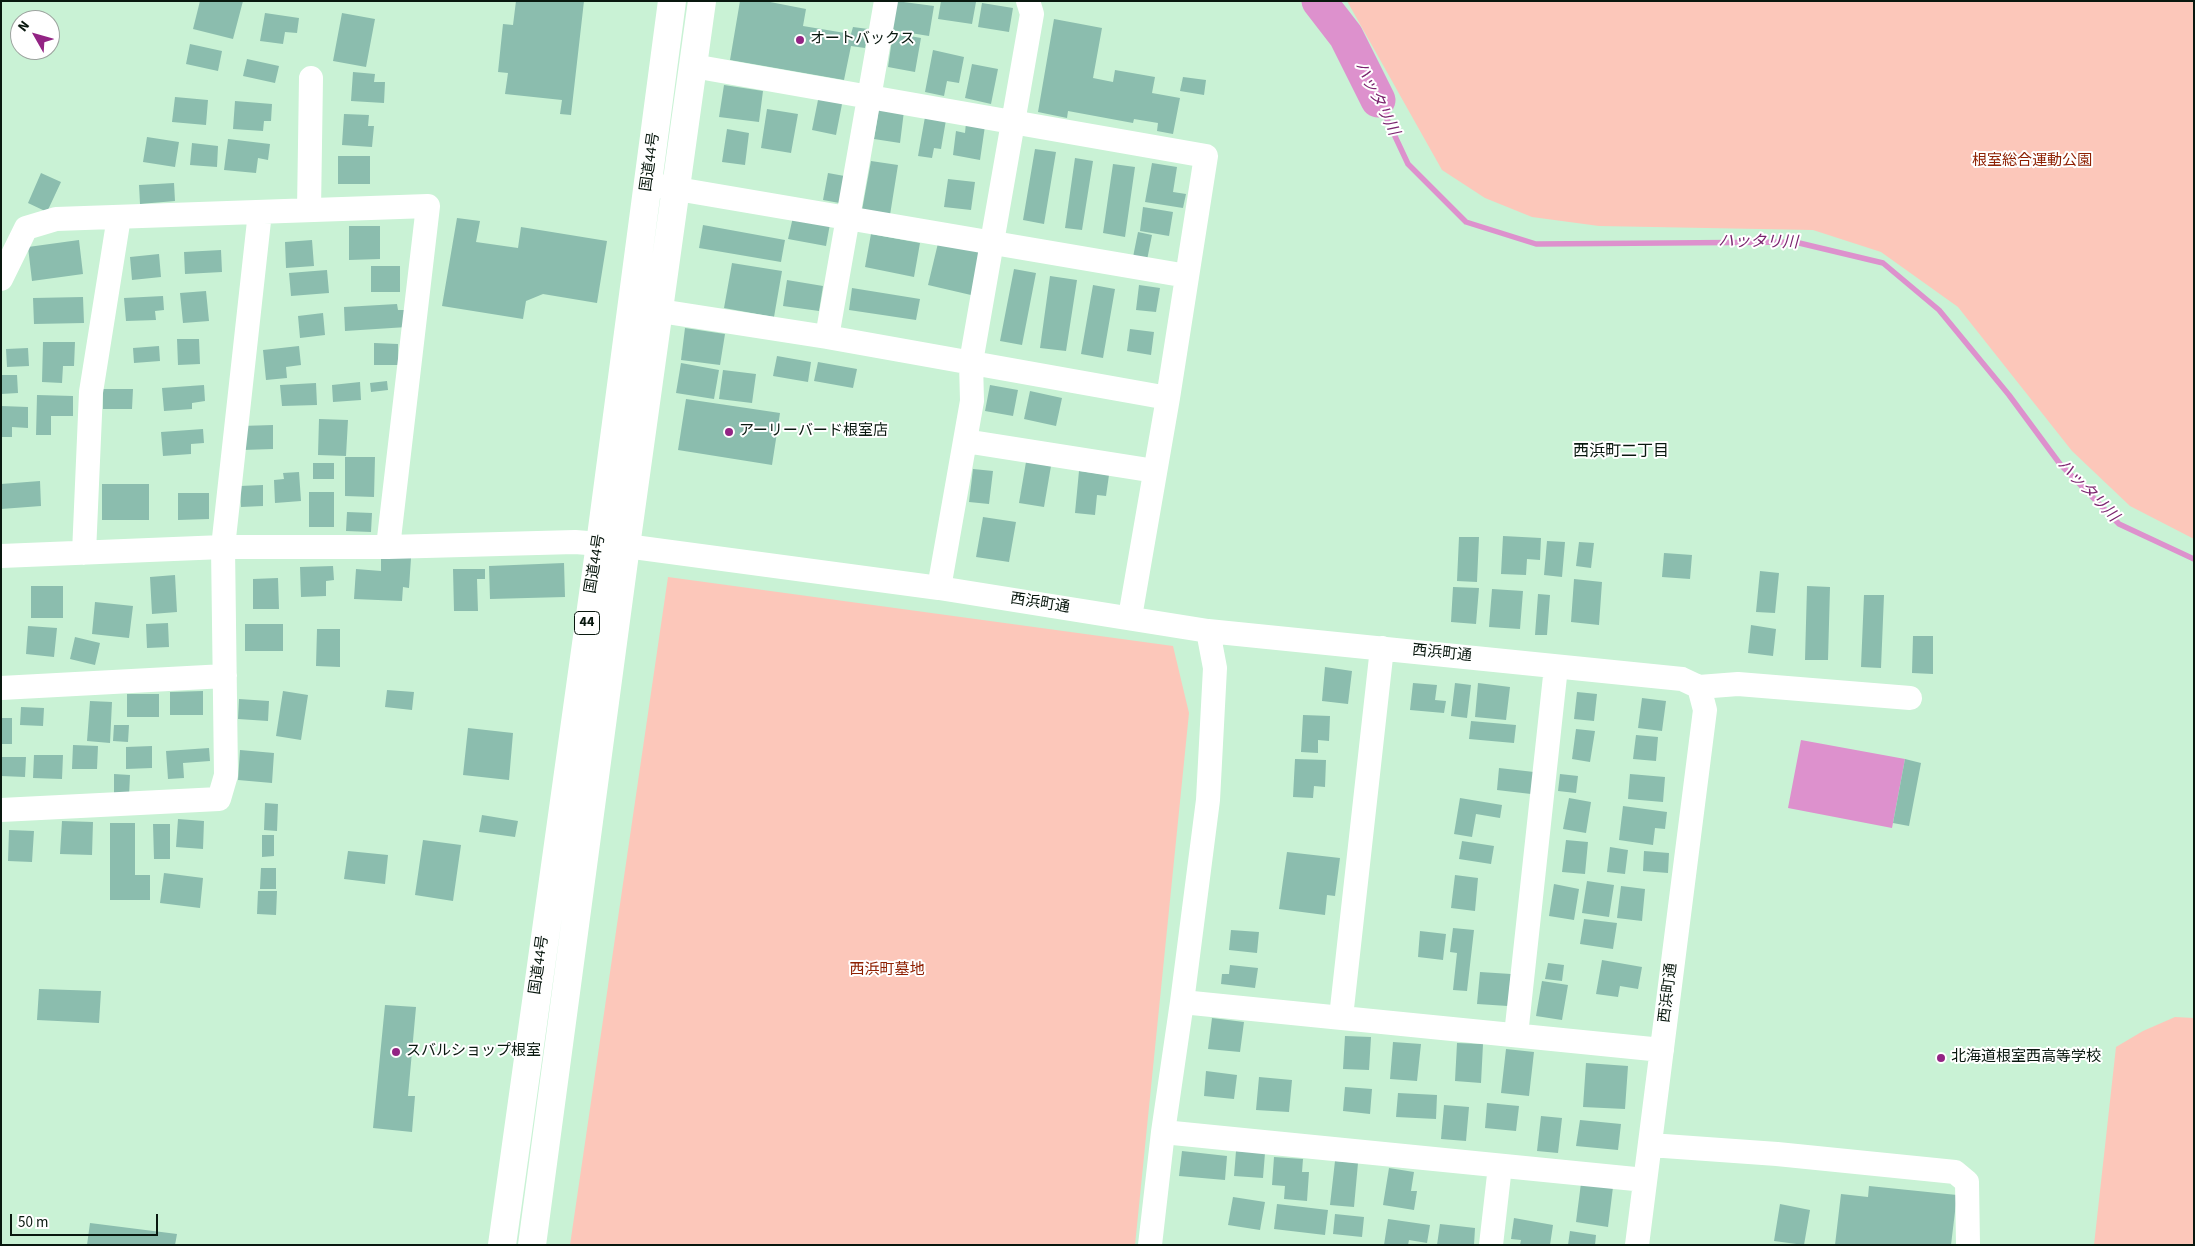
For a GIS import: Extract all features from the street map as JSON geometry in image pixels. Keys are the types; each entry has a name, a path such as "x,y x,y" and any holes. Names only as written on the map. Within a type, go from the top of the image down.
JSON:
{"highway":[{"name":"国道44号","path":"532,1245 613,545 648,184 672,1"},
{"name":"国道44号","path":"502,1245 589,610 613,545 660,311 702,1"}],"street":[{"path":"827,337 886,1"},
{"path":"939,588 972,401 971,362 1032,14 1028,1"},
{"path":"693,66 1206,156 1168,398 1130,617"},
{"path":"309,210 312,78"},
{"path":"648,184 1187,276"},
{"path":"1,279 26,228 56,219 428,206 388,547"},
{"path":"1,810 219,799 226,775 222,547 260,212"},
{"path":"84,553 90,392 119,217"},
{"path":"660,311 827,337 1168,398"},
{"path":"965,441 1155,471"},
{"name":"西浜町通","path":"1,556 222,547 388,547 575,542 613,545 939,588 1130,617 1208,631 1682,679 1699,687 1705,710 1637,1245"},
{"path":"1150,1245 1163,1132 1208,800 1215,668 1208,631"},
{"path":"1341,1017 1382,648"},
{"path":"1516,1034 1556,667"},
{"path":"1,688 225,676"},
{"path":"1699,687 1738,684 1910,698"},
{"path":"1182,1002 1662,1050"},
{"path":"1163,1132 1645,1180"},
{"path":"1650,1145 1777,1154 1955,1172 1967,1182 1968,1245"},
{"path":"1491,1245 1500,1166"}],"green space":[{"name":"根室総合運動公園","path":"1347,1 2194,1 2194,539 2130,506 2072,451 1958,307 1881,252 1813,230 1599,226 1532,217 1485,198 1442,170"},
{"name":"西浜町墓地","path":"668,577 1173,646 1189,713 1135,1245 570,1245"},
{"path":"2175,1017 2194,1018 2194,1245 2094,1245 2116,1047 2143,1031"}],"shaded area":[{"path":"1313,1 1326,1 1353,36 1378,92 1369,94 1345,46"},
{"path":"1801,740 1905,759 1892,828 1788,808"}],"building":[{"path":"200,1 243,1 233,39 193,29"},
{"path":"516,1 584,1 571,115 560,114 562,100 505,94 508,73 498,72 503,24 513,25"},
{"name":"オートバックス","path":"740,1 765,1 806,9 803,26 851,34 853,27 868,29 865,48 851,46 844,80 730,60"},
{"path":"896,1 934,6 929,36 892,30"},
{"path":"941,1 976,2 972,24 938,19"},
{"path":"982,3 1013,8 1009,32 978,27"},
{"path":"265,13 299,18 297,33 285,32 283,44 260,41"},
{"path":"342,13 375,19 366,67 333,61"},
{"path":"1054,19 1102,28 1093,78 1113,82 1115,70 1155,77 1152,93 1180,98 1173,134 1157,131 1158,123 1134,119 1133,123 1068,111 1067,118 1038,112"},
{"path":"893,33 921,38 915,72 888,67"},
{"path":"190,44 222,51 218,71 186,64"},
{"path":"933,50 964,57 959,83 947,81 944,96 925,92"},
{"path":"247,59 279,66 275,83 243,76"},
{"path":"972,64 998,69 991,104 965,98"},
{"path":"353,72 375,74 374,82 385,82 384,103 351,101"},
{"path":"1183,77 1206,80 1204,95 1180,91"},
{"path":"724,85 763,91 759,122 719,117"},
{"path":"819,95 843,99 836,135 812,130"},
{"path":"175,97 208,100 206,125 172,122"},
{"path":"235,101 272,104 271,121 264,121 263,131 233,129"},
{"path":"879,108 904,111 900,143 874,139"},
{"path":"767,109 798,114 791,153 761,148"},
{"path":"344,114 369,115 368,126 374,126 372,147 342,145"},
{"path":"925,117 946,120 941,149 934,148 932,158 918,156"},
{"path":"966,123 985,126 980,160 953,155 956,131 965,133"},
{"path":"727,129 749,133 745,165 722,162"},
{"path":"147,137 179,142 175,167 143,162"},
{"path":"228,139 270,144 268,160 258,158 256,173 224,170"},
{"path":"192,143 218,146 217,167 190,165"},
{"path":"1035,149 1056,152 1044,224 1023,220"},
{"path":"338,156 370,156 370,184 338,184"},
{"path":"1075,158 1093,161 1082,230 1065,228"},
{"path":"871,161 898,165 890,215 862,210"},
{"path":"1152,163 1177,167 1173,192 1186,194 1183,208 1145,202"},
{"path":"1113,164 1135,167 1125,237 1103,233"},
{"path":"41,173 61,182 47,212 28,203"},
{"path":"828,173 850,177 845,204 823,200"},
{"path":"948,179 975,182 971,210 944,207"},
{"path":"174,183 175,201 140,204 139,185"},
{"path":"1143,207 1173,212 1169,236 1140,231"},
{"path":"793,217 830,224 826,246 788,239"},
{"path":"457,218 480,221 476,242 518,248 521,227 607,241 597,303 543,294 526,301 523,319 442,306"},
{"path":"703,225 785,240 781,262 699,248"},
{"path":"349,226 380,226 380,259 349,260"},
{"path":"1138,232 1152,235 1147,260 1133,257"},
{"path":"871,234 920,243 914,277 865,267"},
{"path":"939,239 982,250 971,295 928,285"},
{"path":"79,240 83,274 32,281 28,247"},
{"path":"312,240 314,266 286,268 285,242"},
{"path":"221,250 222,272 185,274 184,252"},
{"path":"159,254 161,277 132,280 130,257"},
{"path":"732,263 782,271 774,317 724,308"},
{"path":"371,266 400,266 400,292 371,292"},
{"path":"1014,269 1036,273 1022,345 1000,341"},
{"path":"327,270 329,293 291,296 289,273"},
{"path":"1050,276 1077,280 1066,351 1040,348"},
{"path":"787,280 823,286 819,311 783,306"},
{"path":"1093,285 1115,289 1103,358 1081,354"},
{"path":"1139,285 1160,288 1156,312 1136,310"},
{"path":"852,288 920,299 916,320 849,310"},
{"path":"206,291 209,321 183,323 180,293"},
{"path":"163,296 164,310 155,311 156,320 126,321 124,298"},
{"path":"83,297 84,323 34,324 33,298"},
{"path":"397,304 398,310 406,310 407,327 345,331 344,307"},
{"path":"323,313 325,335 300,338 298,316"},
{"path":"685,328 725,334 720,365 681,360"},
{"path":"1130,329 1154,332 1151,355 1127,351"},
{"path":"177,339 199,339 200,364 178,365"},
{"path":"43,342 75,342 74,366 63,366 62,383 42,382"},
{"path":"374,343 398,344 398,365 374,365"},
{"path":"159,346 160,361 134,363 133,348"},
{"path":"299,346 301,365 286,367 287,378 266,380 263,350"},
{"path":"28,348 29,366 7,367 6,349"},
{"path":"777,356 811,362 808,382 773,376"},
{"path":"818,362 857,369 853,388 814,381"},
{"path":"681,363 719,370 714,399 676,393"},
{"path":"723,370 756,374 752,403 719,399"},
{"path":"1,375 17,375 18,393 1,394"},
{"path":"387,381 388,390 371,392 370,383"},
{"path":"360,382 361,400 333,402 332,385"},
{"path":"316,383 317,405 282,406 280,385"},
{"path":"204,385 205,401 192,403 192,409 164,411 162,388"},
{"path":"990,385 1018,390 1013,416 985,411"},
{"path":"103,389 133,389 132,409 103,409"},
{"path":"1030,391 1062,398 1056,426 1024,419"},
{"path":"37,395 73,396 73,416 51,416 51,435 36,435"},
{"name":"アーリーバード根室店","path":"686,399 780,413 772,465 678,450"},
{"path":"1,406 28,407 28,428 12,427 12,437 1,437"},
{"path":"319,419 348,420 346,456 318,455"},
{"path":"273,425 273,449 242,450 241,426"},
{"path":"203,429 204,443 191,444 191,454 163,456 161,432"},
{"path":"345,457 375,457 374,497 345,496"},
{"path":"1026,462 1051,466 1044,507 1019,503"},
{"path":"313,463 334,463 334,479 313,479"},
{"path":"973,469 993,471 989,504 969,502"},
{"path":"1079,471 1109,475 1106,496 1097,495 1095,515 1075,513"},
{"path":"299,472 301,501 275,503 274,480 284,479 283,473"},
{"path":"40,481 41,506 1,509 1,484"},
{"path":"102,484 149,484 149,520 102,520"},
{"path":"263,485 263,506 241,507 240,486"},
{"path":"309,492 334,492 334,527 309,527"},
{"path":"178,493 209,493 209,519 178,520"},
{"path":"347,512 372,513 371,532 346,531"},
{"path":"983,517 1016,522 1009,562 976,557"},
{"path":"1503,536 1541,538 1540,560 1527,559 1526,575 1501,574"},
{"path":"1459,537 1479,537 1477,582 1457,581"},
{"path":"1547,541 1565,542 1562,577 1544,575"},
{"path":"1579,542 1594,543 1591,568 1576,566"},
{"path":"1664,553 1692,555 1690,579 1662,577"},
{"path":"381,556 411,558 409,588 403,587 402,601 354,599 356,569 381,571"},
{"path":"564,563 565,597 490,599 489,566"},
{"path":"333,566 334,580 326,581 326,596 301,597 300,567"},
{"path":"453,569 485,569 485,579 477,579 478,611 454,611"},
{"path":"1760,571 1779,573 1775,613 1756,612"},
{"path":"175,575 177,612 152,614 150,577"},
{"path":"278,578 279,609 253,609 253,579"},
{"path":"1574,579 1602,582 1599,625 1571,622"},
{"path":"31,586 63,586 63,618 31,618"},
{"path":"1807,586 1830,587 1828,660 1805,660"},
{"path":"1453,587 1479,588 1476,624 1451,622"},
{"path":"1492,589 1523,591 1520,629 1489,627"},
{"path":"1538,594 1550,595 1547,635 1535,635"},
{"path":"1864,595 1884,595 1881,668 1861,667"},
{"path":"95,602 133,606 129,638 92,634"},
{"path":"168,623 169,647 147,648 146,624"},
{"path":"245,624 283,624 283,651 245,651"},
{"path":"1751,625 1776,629 1773,656 1748,653"},
{"path":"28,626 57,628 54,657 26,654"},
{"path":"317,629 340,629 340,667 316,666"},
{"path":"1913,636 1933,636 1933,674 1912,673"},
{"path":"75,637 100,643 95,665 70,659"},
{"path":"1325,667 1352,671 1348,704 1322,701"},
{"path":"1413,683 1437,685 1435,700 1446,701 1444,713 1410,710"},
{"path":"1455,683 1471,685 1467,718 1451,716"},
{"path":"1478,683 1510,687 1506,720 1475,717"},
{"path":"387,690 414,692 412,710 385,707"},
{"path":"203,691 203,715 170,715 170,692"},
{"path":"283,691 308,695 301,740 276,736"},
{"path":"1577,692 1597,694 1594,721 1574,719"},
{"path":"127,694 159,694 159,717 127,717"},
{"path":"1642,698 1666,701 1662,731 1638,728"},
{"path":"239,699 269,701 268,721 238,719"},
{"path":"90,701 112,702 110,743 87,741"},
{"path":"21,707 44,708 43,726 20,725"},
{"path":"1303,715 1330,716 1329,741 1318,740 1318,753 1301,752"},
{"path":"1,718 12,718 12,744 1,744"},
{"path":"1471,721 1516,725 1514,743 1469,739"},
{"path":"114,725 129,725 128,742 113,741"},
{"path":"468,728 513,733 509,780 463,775"},
{"path":"1576,729 1595,731 1590,762 1572,759"},
{"path":"1636,735 1658,737 1656,761 1633,759"},
{"path":"73,745 98,746 97,769 72,769"},
{"path":"152,746 152,768 126,769 126,747"},
{"path":"209,748 210,761 183,763 184,778 168,779 166,751"},
{"path":"240,750 274,753 272,783 238,780"},
{"path":"34,755 63,755 62,779 33,778"},
{"path":"1,757 26,757 25,777 1,776"},
{"path":"1295,759 1326,760 1325,787 1314,786 1313,798 1293,797"},
{"path":"1905,759 1921,763 1909,826 1893,823"},
{"path":"1499,768 1534,772 1531,794 1497,790"},
{"path":"114,774 130,775 129,796 114,795"},
{"path":"1560,774 1578,776 1576,793 1558,791"},
{"path":"1630,774 1665,777 1663,802 1628,799"},
{"path":"1460,798 1502,805 1500,818 1476,814 1472,837 1454,834"},
{"path":"1569,798 1591,802 1586,833 1563,829"},
{"path":"265,803 278,804 277,831 264,830"},
{"path":"1623,806 1667,812 1665,829 1655,828 1653,845 1619,840"},
{"path":"482,815 518,821 515,837 479,832"},
{"path":"178,819 204,821 203,849 176,847"},
{"path":"62,821 93,822 92,855 60,854"},
{"path":"110,823 135,823 135,875 150,875 150,900 110,900"},
{"path":"153,824 170,824 170,859 154,859"},
{"path":"9,830 34,831 32,862 8,861"},
{"path":"262,835 274,835 274,856 262,857"},
{"path":"423,840 461,845 453,901 415,895"},
{"path":"1566,840 1588,842 1585,874 1562,872"},
{"path":"1462,841 1494,846 1491,864 1459,859"},
{"path":"1610,847 1628,850 1625,874 1607,872"},
{"path":"348,851 388,855 385,884 344,879"},
{"path":"1644,851 1669,853 1668,873 1643,871"},
{"path":"1287,852 1340,858 1335,896 1327,895 1325,915 1279,909"},
{"path":"261,868 276,868 276,889 260,889"},
{"path":"164,873 203,878 200,908 160,903"},
{"path":"1455,875 1478,878 1475,911 1451,908"},
{"path":"1587,881 1614,885 1609,917 1582,913"},
{"path":"1554,884 1579,889 1574,920 1549,916"},
{"path":"1621,886 1645,889 1642,921 1617,918"},
{"path":"258,891 277,891 276,915 257,914"},
{"path":"1584,919 1617,923 1613,949 1580,944"},
{"path":"1453,928 1474,930 1467,991 1453,990 1457,953 1450,952"},
{"path":"1231,930 1259,932 1257,953 1229,950"},
{"path":"1420,931 1446,934 1443,960 1418,957"},
{"path":"1602,960 1642,967 1638,989 1620,986 1618,997 1596,994"},
{"path":"1548,963 1564,965 1562,981 1545,979"},
{"path":"1230,965 1258,968 1255,988 1221,984 1222,974 1229,974"},
{"path":"1480,972 1511,974 1508,1006 1477,1004"},
{"path":"1542,981 1568,985 1562,1020 1536,1016"},
{"path":"39,989 101,991 99,1023 37,1020"},
{"name":"スバルショップ根室","path":"385,1005 416,1007 408,1096 415,1096 412,1132 373,1128"},
{"path":"1212,1018 1244,1022 1240,1052 1208,1049"},
{"path":"1345,1036 1371,1037 1369,1070 1343,1069"},
{"path":"1393,1042 1421,1044 1417,1081 1390,1079"},
{"path":"1457,1043 1483,1044 1481,1083 1455,1081"},
{"path":"1506,1049 1534,1052 1529,1096 1501,1093"},
{"path":"1586,1063 1628,1066 1625,1109 1583,1107"},
{"path":"1206,1071 1237,1075 1234,1099 1204,1096"},
{"path":"1259,1077 1292,1080 1289,1112 1256,1110"},
{"path":"1345,1087 1372,1089 1370,1114 1343,1111"},
{"path":"1398,1093 1437,1095 1436,1119 1396,1117"},
{"path":"1487,1103 1519,1106 1516,1131 1485,1128"},
{"path":"1444,1105 1469,1107 1466,1141 1441,1139"},
{"path":"1541,1116 1562,1118 1558,1153 1537,1151"},
{"path":"1580,1120 1621,1124 1618,1150 1576,1146"},
{"path":"1182,1151 1227,1156 1225,1180 1179,1176"},
{"path":"1236,1151 1265,1153 1263,1178 1234,1176"},
{"path":"1274,1157 1303,1159 1302,1172 1309,1172 1307,1201 1284,1199 1285,1186 1272,1185"},
{"path":"1335,1161 1358,1163 1354,1207 1330,1205"},
{"path":"1389,1168 1414,1172 1411,1191 1417,1191 1414,1210 1383,1205"},
{"path":"1581,1183 1613,1187 1608,1227 1576,1222"},
{"path":"1869,1186 1957,1195 1951,1245 1835,1245 1841,1194 1868,1197"},
{"path":"1233,1197 1265,1202 1260,1230 1228,1225"},
{"path":"1277,1204 1328,1210 1325,1235 1274,1229"},
{"path":"1780,1204 1810,1210 1804,1245 1774,1241"},
{"path":"1335,1214 1364,1217 1362,1237 1333,1234"},
{"path":"1514,1218 1553,1225 1550,1245 1520,1245 1521,1240 1511,1239"},
{"path":"1388,1219 1430,1225 1427,1243 1409,1240 1408,1245 1384,1245"},
{"path":"90,1223 177,1234 175,1245 87,1245"},
{"path":"1440,1224 1475,1228 1474,1245 1437,1245"},
{"path":"1570,1231 1596,1235 1595,1245 1568,1245"}],"waterway":[{"name":"ハッタリ川","path":"1319,1 1346,36 1378,100"},
{"name":"ハッタリ川","path":"1378,100 1408,164 1466,222 1536,244 1795,242 1883,263 1939,310 2009,395 2060,464 2119,524 2194,559"}],"place":[{"name":"オートバックス","path":"800,40"},
{"name":"アーリーバード根室店","path":"729,432"},
{"name":"スバルショップ根室","path":"396,1052"},
{"name":"北海道根室西高等学校","path":"1941,1058"}],"district":[{"name":"西浜町二丁目","path":"1621,452"}]}
